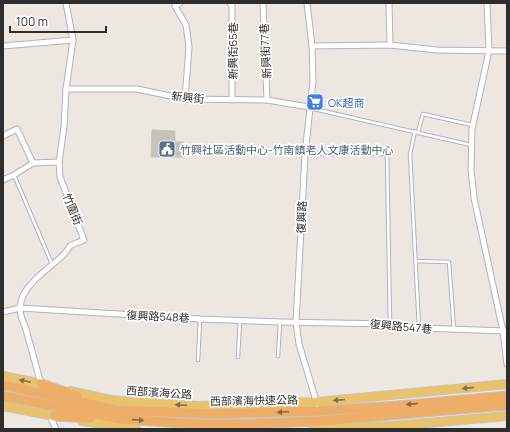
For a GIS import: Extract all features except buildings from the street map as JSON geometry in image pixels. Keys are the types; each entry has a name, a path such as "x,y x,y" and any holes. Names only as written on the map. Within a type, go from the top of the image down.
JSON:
{"highway":[{"path":"41,384 116,410"},
{"name":"西部濱海快速公路","path":"3,385 116,410 213,414 317,406 397,406 507,396"},
{"name":"西部濱海快速公路","path":"3,396 121,419 196,424 321,426 507,405"},
{"path":"52,416 121,419"}],"main road":[{"name":"西部濱海公路","path":"3,376 112,400 198,406 317,406 507,384"},
{"path":"3,406 52,416 136,429"},
{"path":"313,429 321,426 393,426 507,416"}],"street":[{"name":"竹圍街","path":"20,308 23,294 33,281 61,257 72,245 84,240 60,177 58,162 64,127 66,89 73,40 66,3"},
{"path":"180,3 175,6 186,25 189,47 184,98"},
{"name":"新興街65巷","path":"230,3 232,6 232,100"},
{"name":"新興街77巷","path":"263,3 267,100"},
{"name":"復興路","path":"308,3 312,46 313,81 305,154 296,322 299,344 317,406 321,426"},
{"path":"389,3 390,45"},
{"path":"487,3 489,51 473,125 471,170 474,198 505,331 507,364"},
{"path":"3,46 73,40"},
{"path":"312,46 390,45 437,50 507,51"},
{"name":"新興街","path":"66,89 137,89 184,98 267,100 309,107"},
{"path":"3,136 17,129 33,163"},
{"path":"3,180 33,163 58,162"},
{"path":"20,308 21,318 25,326 41,384"},
{"name":"復興路548巷","path":"3,312 20,308 200,319 296,322"},
{"name":"復興路547巷","path":"296,322 390,324 419,328 505,331"},
{"path":"52,416 56,429"}],"lane":[{"path":"309,107 472,145"},
{"path":"419,328 410,154 423,114 473,125"},
{"path":"305,154 386,154 390,324"},
{"path":"14,175 52,265"},
{"path":"416,261 449,262 454,330"},
{"path":"198,360 200,319"},
{"path":"238,357 240,320"},
{"path":"278,356 280,322"}],"place":[{"name":"OK超商","path":"315,102"},
{"name":"竹興社區活動中心-竹南鎮老人文康活動中心","path":"167,149"}]}
